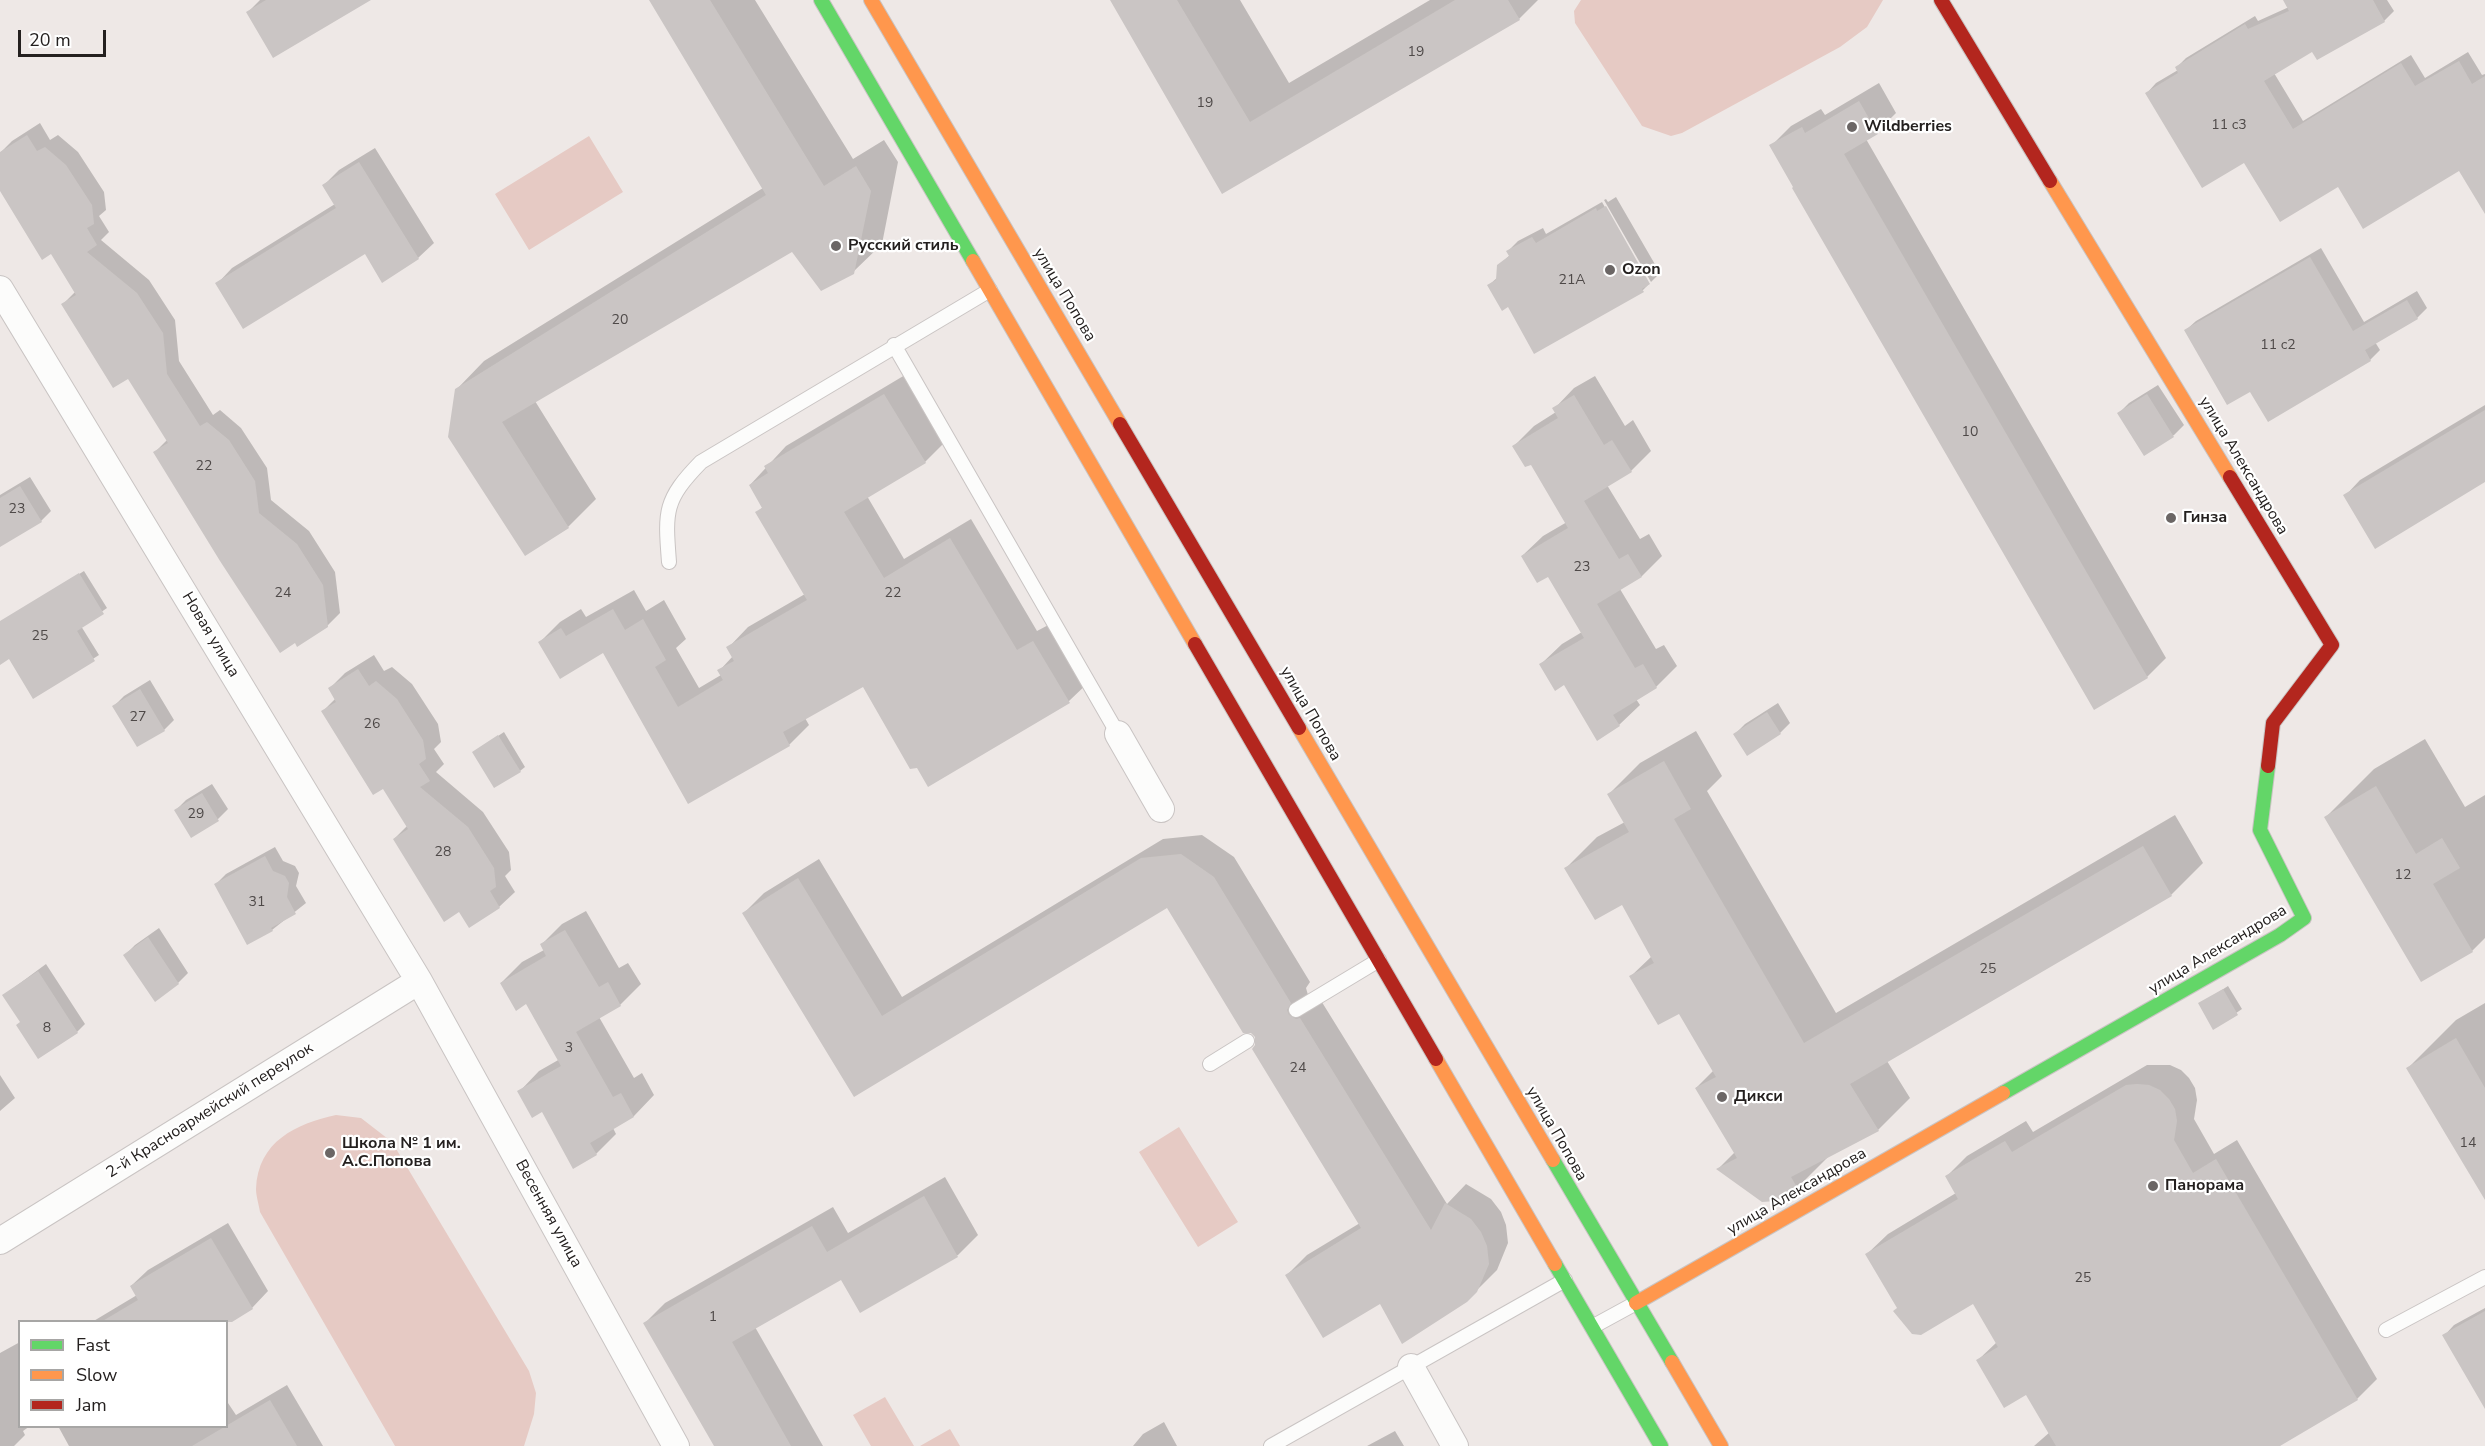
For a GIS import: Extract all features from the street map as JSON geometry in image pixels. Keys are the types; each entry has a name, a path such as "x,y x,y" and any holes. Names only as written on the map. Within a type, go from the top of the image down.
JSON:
{"main road":[{"path":"821,0 1661,1446"},
{"name":"улица Попова","path":"871,0 1720,1446"},
{"name":"улица Александрова","path":"1636,1303 2270,941 2304,918 2260,830 2273,723 2332,645 1950,3"}],"street":[{"name":"Новая улица","path":"0,289 419,981"},
{"path":"1118,734 1161,809"},
{"name":"2-й Красноармейский переулок","path":"0,1241 419,981"},
{"name":"Весенняя улица","path":"419,981 676,1446"},
{"path":"1412,1367 1455,1446"}],"lane":[{"path":"669,562 666,525 669,506 681,483 701,462 894,345 990,290"},
{"path":"894,345 1118,734"},
{"path":"1296,1010 1378,960"},
{"path":"1210,1064 1247,1041"},
{"path":"2386,1330 2485,1277"},
{"path":"1271,1446 1564,1280"},
{"path":"1592,1328 1636,1303"}],"shaded area":[{"path":"1581,0 1883,0 1867,27 1840,47 1682,133 1671,136 1642,126 1575,23 1574,11"},
{"path":"589,136 623,192 529,250 495,194"},
{"path":"336,1115 361,1118 392,1142 529,1371 536,1393 534,1414 524,1446 395,1446 260,1212 256,1195 258,1172 272,1147 294,1130"},
{"path":"1179,1127 1238,1222 1198,1247 1139,1152"},
{"path":"885,1397 914,1446 871,1446 853,1415"},
{"path":"950,1429 960,1446 920,1446"}],"building":[{"path":"266,0 371,0 273,58 246,12"},
{"path":"649,0 710,0 824,186 856,166 871,191 854,274 821,291 792,252 502,422 569,528 525,556 448,437 455,389 766,195"},
{"path":"1110,0 1177,0 1250,122 1455,0 1508,0 1520,20 1222,194"},
{"path":"2283,0 2373,0 2385,22 2317,60 2312,52 2264,81 2293,129 2401,63 2415,86 2459,61 2472,84 2485,76 2485,214 2459,171 2363,229 2338,187 2280,222 2244,163 2202,188 2145,93 2178,73 2175,67 2245,24 2248,29 2289,11"},
{"path":"1859,101 1878,134 1844,154 2148,678 2094,710 1769,145 1802,127 1805,133"},
{"path":"27,135 37,151 45,147 66,165 92,205 94,224 87,228 97,245 87,252 137,293 163,333 167,374 200,426 207,422 229,440 255,481 259,513 297,544 323,585 328,627 297,647 295,643 280,653 220,561 153,452 168,443 128,379 113,388 61,304 76,295 51,254 42,260 0,191 0,152"},
{"path":"359,162 419,259 382,283 365,254 243,329 215,283 336,208 322,185"},
{"path":"1606,206 1650,284 1642,289 1644,292 1534,354 1508,307 1502,311 1487,285 1496,280 1497,265 1509,256 1506,251 1532,237 1536,243 1596,208 1597,211"},
{"path":"2310,257 2353,331 2407,300 2418,319 2365,350 2371,361 2268,422 2250,392 2227,405 2184,330"},
{"path":"884,394 926,463 844,512 884,578 950,538 1017,650 1033,641 1070,703 928,787 917,768 910,769 863,687 783,732 790,746 688,804 603,653 560,679 538,642 561,628 566,636 613,609 625,630 643,619 666,660 655,667 678,707 723,680 717,670 734,661 726,647 807,600 755,512 762,508 749,485 768,473 764,466"},
{"path":"2147,394 2174,437 2144,456 2117,413"},
{"path":"1574,395 1604,445 1612,440 1632,472 1584,501 1619,559 1628,554 1642,577 1597,604 1635,668 1643,664 1657,688 1613,715 1620,726 1597,741 1564,685 1555,691 1539,664 1584,638 1548,577 1537,583 1521,556 1568,528 1531,465 1525,467 1512,446 1558,418 1552,408"},
{"path":"2485,410 2485,482 2375,549 2343,495"},
{"path":"20,486 42,522 0,547 0,498"},
{"path":"79,573 104,614 77,631 95,661 33,699 9,659 0,665 0,621"},
{"path":"358,669 369,686 376,681 397,699 423,740 426,759 419,764 430,781 420,787 468,827 494,868 496,887 490,891 500,908 469,928 459,912 444,922 393,839 408,829 383,789 373,795 321,711 336,702 328,688"},
{"path":"140,689 165,731 137,747 112,706"},
{"path":"1767,712 1781,734 1747,756 1733,734"},
{"path":"498,735 521,772 494,788 472,752"},
{"path":"1664,761 1691,809 1674,819 1804,1043 2143,846 2172,896 1850,1084 1879,1131 1791,1177 1798,1189 1776,1201 1762,1202 1716,1169 1737,1158 1695,1088 1716,1077 1679,1014 1658,1025 1629,976 1654,963 1622,905 1595,920 1564,868 1629,832 1607,794"},
{"path":"2376,786 2416,854 2442,838 2460,868 2433,884 2473,952 2421,982 2324,817"},
{"path":"202,793 219,821 191,838 174,810"},
{"path":"1181,854 1214,877 1291,1003 1287,1010 1289,1015 1296,1019 1300,1018 1431,1230 1445,1203 1471,1219 1481,1232 1487,1246 1489,1264 1477,1292 1467,1302 1402,1344 1380,1304 1323,1338 1285,1275 1361,1228 1252,1049 1255,1045 1255,1037 1251,1033 1243,1033 1167,908 854,1097 742,913 798,878 882,1016 1141,858"},
{"path":"265,856 273,871 285,876 289,883 287,897 296,914 271,928 273,931 247,945 214,884"},
{"path":"565,930 599,987 608,982 621,1006 576,1032 613,1097 621,1093 634,1117 590,1143 597,1155 573,1169 542,1112 532,1118 517,1091 561,1066 526,1004 516,1011 500,983 546,956 540,944"},
{"path":"148,937 179,984 155,1002 123,955"},
{"path":"38,971 78,1033 38,1059 16,1025 20,1022 2,995"},
{"path":"2223,989 2238,1015 2213,1030 2198,1003"},
{"path":"2456,1038 2485,1088 2485,1200 2406,1068"},
{"path":"2126,1085 2149,1085 2160,1090 2169,1099 2175,1109 2177,1121 2174,1140 2193,1173 2216,1159 2358,1400 2280,1446 2056,1446 2026,1395 2004,1408 1976,1360 1998,1347 1973,1304 1921,1335 1912,1334 1893,1311 1897,1308 1865,1254 1958,1199 1945,1176 2005,1141 2012,1152"},
{"path":"924,1196 958,1257 860,1313 841,1280 732,1342 791,1446 714,1446 643,1323 812,1226 827,1252"},
{"path":"211,1238 253,1309 232,1322 228,1320 104,1320 138,1300 130,1286"},
{"path":"2485,1311 2485,1409 2442,1335"},
{"path":"270,1400 297,1446 192,1446 223,1428 228,1428 228,1425"}],"traffic: fast":[{"path":"821,0 973,261"},
{"path":"2003,1093 2280,935 2304,918 2260,830 2268,766"},
{"path":"1553,1160 1672,1362"},
{"path":"1555,1264 1661,1446"}],"traffic: slow":[{"path":"871,0 1120,424"},
{"path":"2050,181 2230,477"},
{"path":"973,261 1195,644"},
{"path":"1299,728 1553,1160"},
{"path":"1436,1059 1555,1264"},
{"path":"1636,1303 2003,1093"},
{"path":"1672,1362 1721,1446"}],"traffic: jam":[{"path":"1941,0 2050,181"},
{"path":"1120,424 1299,728"},
{"path":"2230,477 2332,645 2273,723 2268,766"},
{"path":"1195,644 1436,1059"}],"place":[{"name":"Wildberries","path":"1852,127"},
{"name":"Русский стиль","path":"836,246"},
{"name":"Ozon","path":"1610,270"},
{"name":"Гинза","path":"2171,518"},
{"name":"Дикси","path":"1722,1097"},
{"name":"Школа № 1 им. А.С.Попова","path":"330,1153"},
{"name":"Панорама","path":"2153,1186"}]}
